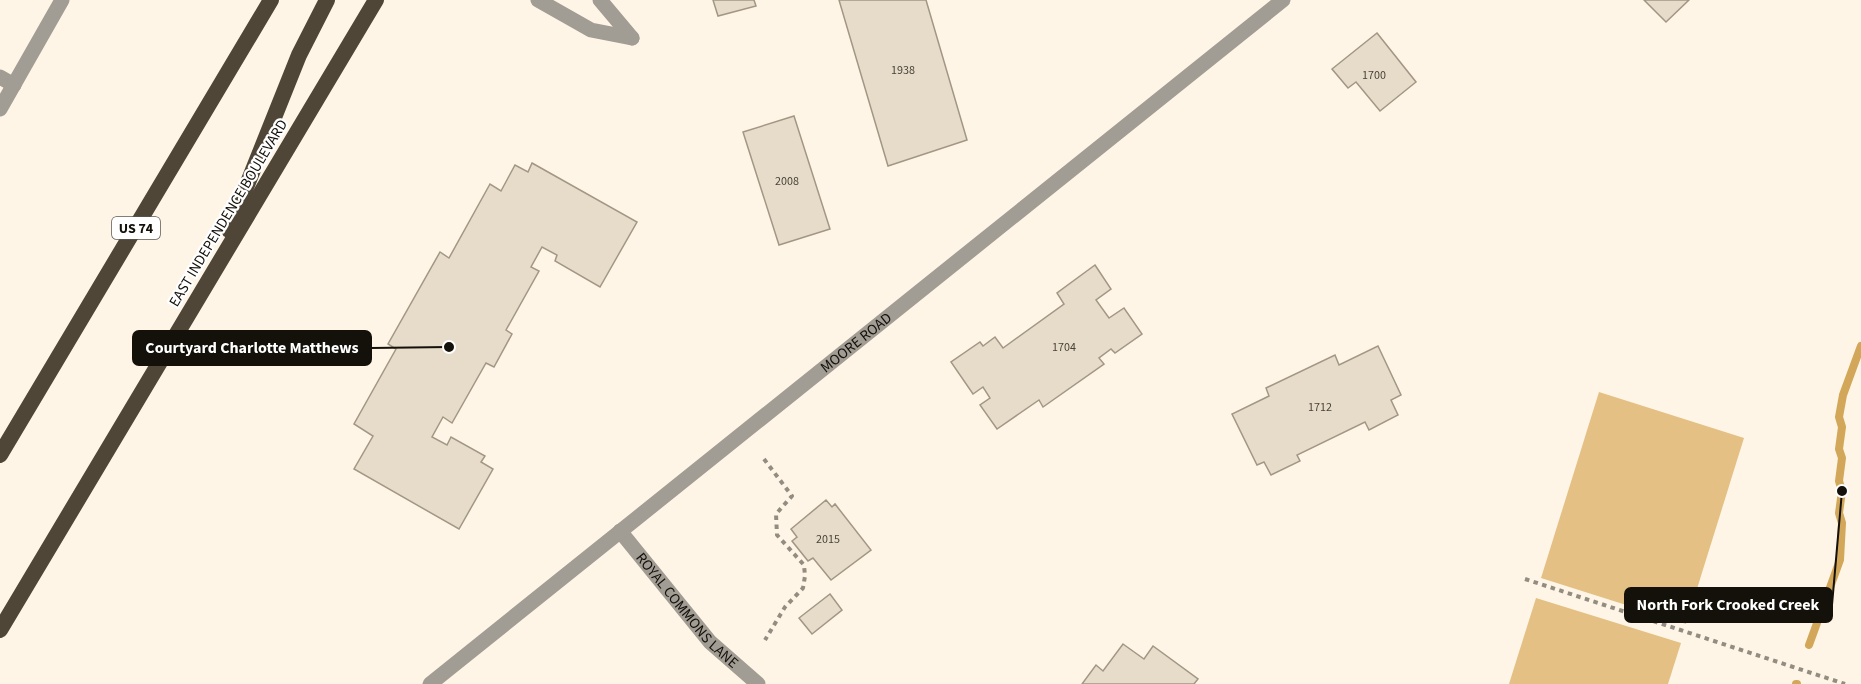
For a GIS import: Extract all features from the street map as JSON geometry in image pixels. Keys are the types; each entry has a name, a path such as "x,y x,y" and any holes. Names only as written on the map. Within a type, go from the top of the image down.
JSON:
{"highway":[{"name":"US 74","path":"1,452 271,0"},
{"path":"210,278 299,55 327,0"},
{"name":"EAST INDEPENDENCE BOULEVARD","path":"0,630 376,0"}],"street":[{"path":"0,109 62,0"},
{"path":"538,0 591,30 632,38 600,0"},
{"name":"MOORE ROAD","path":"430,684 1283,0"},
{"path":"0,77 14,85"},
{"name":"ROYAL COMMONS LANE","path":"620,531 710,642 758,684"}],"path":[{"path":"764,459 792,495 776,514 777,535 804,565 805,576 803,588 785,607 765,640"},
{"path":"1525,579 1845,684"}],"shaded area":[{"path":"1599,392 1744,438 1686,624 1541,578"},
{"path":"1536,598 1681,643 1668,684 1509,684"}],"building":[{"path":"713,0 754,0 756,6 718,16"},
{"path":"839,0 926,0 967,140 888,166"},
{"path":"1644,0 1689,0 1666,22"},
{"path":"1377,33 1416,82 1380,111 1356,82 1348,88 1332,69"},
{"path":"794,116 830,229 779,245 743,132"},
{"path":"532,163 637,222 600,287 555,261 557,255 542,247 531,267 539,271 506,330 512,334 494,367 486,363 452,423 443,417 432,437 447,445 451,437 485,456 481,462 493,469 459,529 354,469 373,436 354,424 396,349 388,344 440,252 449,258 490,184 501,191 515,165 528,172"},
{"path":"1095,265 1111,289 1096,300 1109,318 1124,308 1142,334 1115,353 1111,349 1099,358 1104,364 1043,407 1039,400 997,429 980,405 990,398 983,387 973,394 951,362 980,342 983,346 995,337 1003,348 1064,304 1057,293"},
{"path":"1378,346 1401,395 1391,400 1398,415 1369,430 1365,422 1297,455 1300,461 1271,475 1264,462 1257,465 1232,414 1269,396 1266,388 1335,355 1339,365"},
{"path":"826,500 832,507 835,504 871,550 831,580 813,558 808,561 792,541 797,537 791,529"},
{"path":"830,594 842,610 812,634 799,618"},
{"path":"1123,644 1144,659 1153,646 1198,679 1194,684 1082,684 1096,665 1103,671"}],"waterway":[{"path":"1809,645 1840,560 1842,523 1839,513 1842,491 1839,481 1842,458 1839,449 1842,427 1839,417 1843,395 1861,346"}],"place":[{"name":"Courtyard Charlotte Matthews","path":"449,347"},
{"name":"North Fork Crooked Creek","path":"1842,491"}]}
